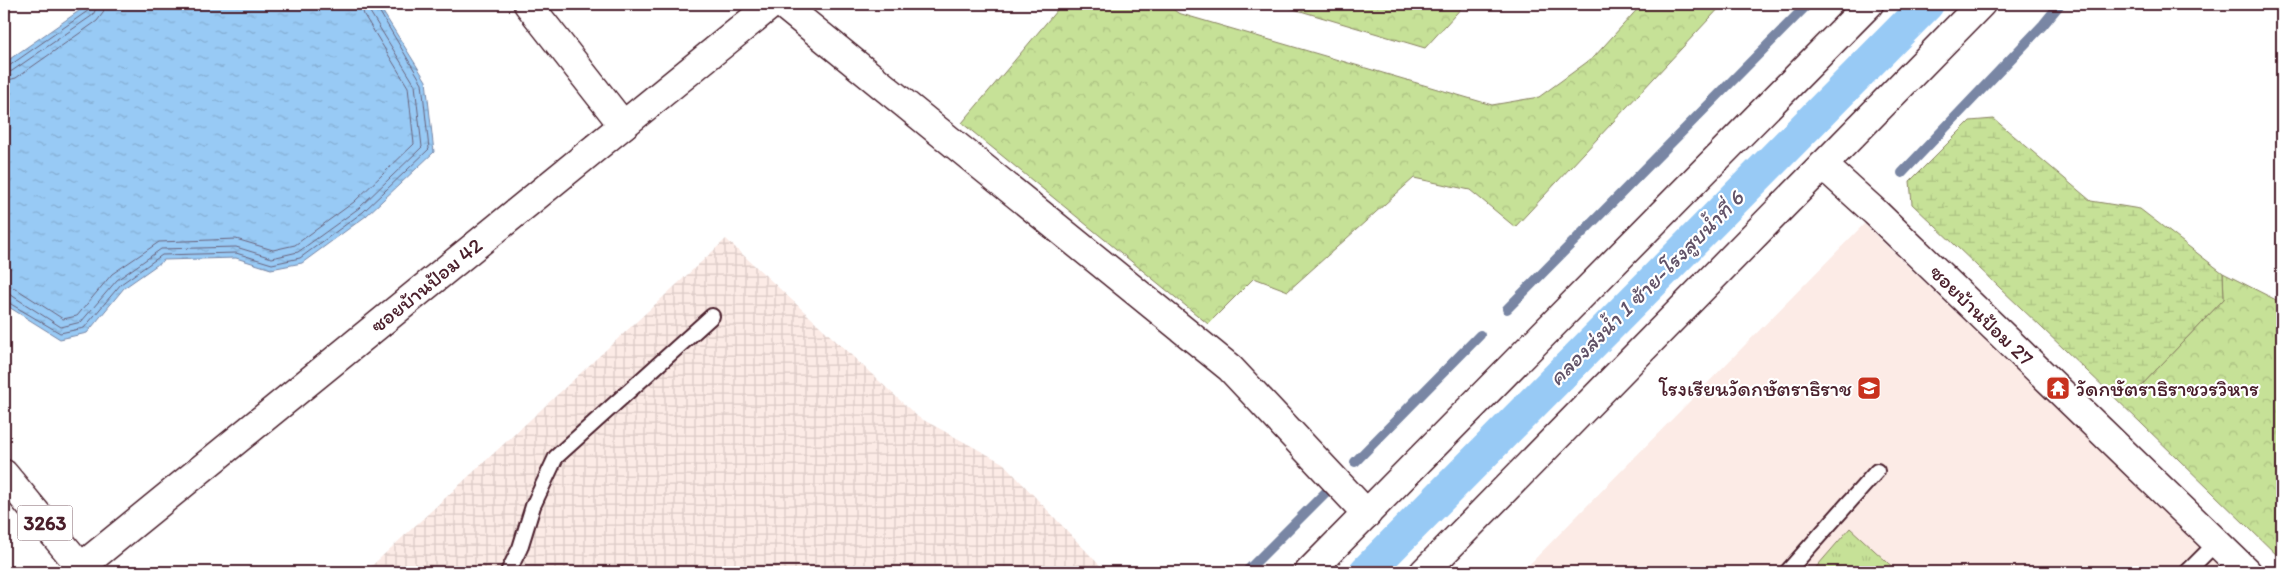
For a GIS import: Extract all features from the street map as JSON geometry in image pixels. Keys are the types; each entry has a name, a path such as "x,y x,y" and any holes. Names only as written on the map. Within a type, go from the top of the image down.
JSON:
{"street":[{"path":"528,4 623,125"},
{"name":"ซอยบ้านป้อม 42","path":"83,570 772,4"},
{"path":"782,4 1230,368 1367,514"},
{"path":"1309,572 1869,4"},
{"path":"1424,572 1981,4"},
{"name":"ซอยบ้านป้อม 27","path":"1823,165 1875,212 2246,572"},
{"name":"3263","path":"4,474 83,570"}],"lane":[{"path":"508,572 520,548 532,506 556,457 712,316"},
{"path":"1787,572 1877,471"},
{"path":"2187,572 2216,543"}],"shaded area":[{"name":"โรงเรียนวัดกษัตราธิราช","path":"1864,224 2222,568 2218,572 1522,572"},
{"path":"726,239 918,417 1003,463 1106,572 365,572"}],"green space":[{"path":"1062,4 1166,4 1178,13 1492,105 1539,97 1594,57 1642,4 1723,4 1515,227 1470,190 1414,178 1288,291 1254,278 1208,324 962,123"},
{"path":"1289,4 1465,4 1425,48 1287,7"},
{"path":"1994,119 2091,201 2140,209 2223,273 2224,299 2137,390 2108,391 1912,204 1910,181 1970,121"},
{"path":"2223,273 2282,303 2282,560 2108,391 2137,390 2224,299"},
{"path":"1850,528 1898,572 1812,572"}],"water":[{"path":"89,4 378,4 426,81 434,152 366,216 302,263 271,269 236,258 164,260 124,288 87,333 60,339 4,304 4,63"}],"waterway":[{"path":"1507,309 1808,4"},
{"name":"คลองส่งน้ำ 1 ซ้าย-โรงสูบน้ำที่ 6","path":"1366,572 1927,4"},
{"path":"1902,173 2043,25 2060,4"},
{"path":"1355,462 1480,335"},
{"path":"1246,572 1326,492"}],"place":[{"name":"โรงเรียนวัดกษัตราธิราช","path":"1869,388"},
{"name":"วัดกษัตราธิราชวรวิหาร","path":"2058,388"}]}
